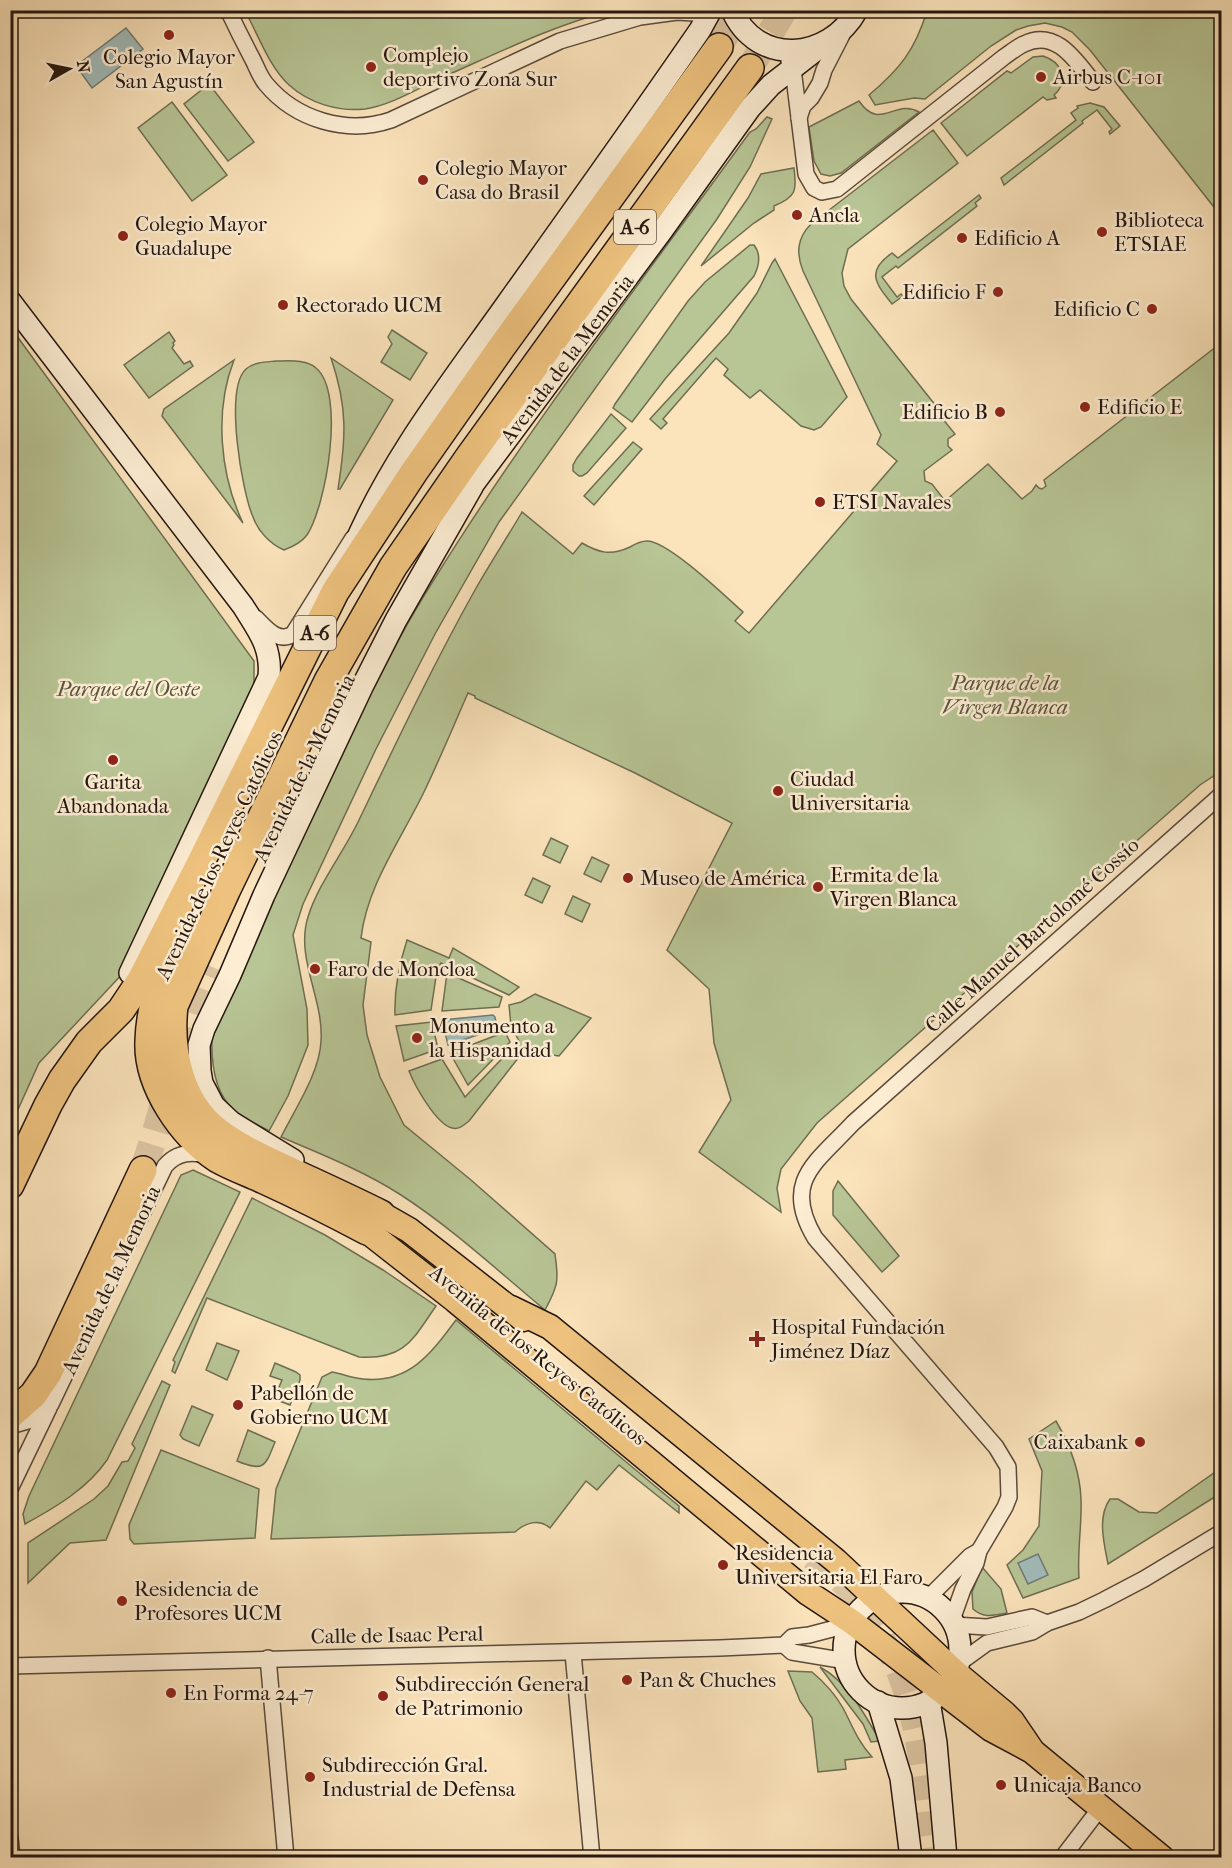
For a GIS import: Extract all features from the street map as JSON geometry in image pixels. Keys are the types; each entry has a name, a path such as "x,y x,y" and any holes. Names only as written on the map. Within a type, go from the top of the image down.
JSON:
{"highway":[{"name":"A-6","path":"295,675 335,592 363,548 495,357 719,47"},
{"name":"Avenida de la Memoria","path":"227,889 328,681 393,567 468,457 750,68"},
{"name":"Avenida de la Memoria","path":"208,965 275,831 352,667 406,573 468,457"},
{"name":"Avenida de los Reyes Católicos","path":"295,675 283,717 272,742 162,973 152,1009 148,1043 153,1070 164,1100 181,1125 197,1142 219,1159 374,1222"},
{"path":"10,1185 62,1080 89,1042 110,1023 136,987 198,870 295,675"},
{"name":"Avenida de los Reyes Católicos","path":"227,889 174,1006 173,1045 185,1091 199,1112 216,1130 253,1154 374,1222"},
{"name":"Avenida de la Memoria","path":"10,1415 33,1395 48,1373 143,1170"}],"main road":[{"path":"732,10 746,32 788,59"},
{"path":"335,592 362,526 398,460 433,404 593,184 711,12"},
{"name":"Avenida de la Memoria","path":"406,573 648,250 750,108 771,85 788,59 838,35 853,17"},
{"path":"10,301 243,606 267,648 270,668 269,677 138,956 105,1019 89,1042"},
{"path":"472,487 401,610 264,895 204,1029 199,1045 202,1083 214,1106 231,1122 374,1222 472,1314 808,1593 851,1623 1012,1721 1032,1751 1162,1857"},
{"name":"Avenida de los Reyes Católicos","path":"374,1222 409,1230 511,1308 807,1564 478,1302 398,1246 374,1222"},
{"path":"511,1308 550,1327 836,1561 876,1599 946,1682"},
{"path":"946,1682 904,1708 870,1698 857,1686 846,1661 845,1642 851,1623 862,1609 876,1599 899,1592 928,1598 942,1608 953,1622 960,1644 946,1682 936,1743 946,1848"},
{"path":"878,1702 901,1778 911,1857"}],"street":[{"path":"228,10 265,83 285,103 327,123 356,126 375,125 391,120 560,41 640,17 677,12 711,12"},
{"path":"798,121 803,106 820,83 832,54 853,17"},
{"path":"788,59 806,174 814,188 822,192 837,189 1024,43 1047,40 1065,48 1093,82"},
{"path":"243,606 274,634 285,638 293,634 350,540 362,526"},
{"name":"Calle Manuel Bartolomé Cossío","path":"979,1551 1009,1497 1008,1467 996,1447 815,1238 806,1223 801,1206 801,1192 805,1177 812,1166 870,1108 1221,794"},
{"name":"Avenida de la Memoria","path":"10,1426 31,1420 51,1404 165,1166 170,1160 183,1154 200,1154 219,1159"},
{"path":"10,1489 51,1404"},
{"path":"946,1682 987,1643 1032,1632 1047,1623 1079,1612 1144,1578 1221,1532"},
{"path":"928,1598 970,1556 979,1551"},
{"path":"979,1551 976,1563 963,1589 953,1622 987,1627 1032,1617 1047,1623"},
{"name":"Calle de Isaac Peral","path":"10,1666 268,1658 573,1653 784,1645 792,1637 809,1635 851,1623"},
{"name":"Calle de Isaac Peral","path":"784,1645 792,1652 846,1661"},
{"path":"573,1653 592,1857"},
{"path":"268,1658 286,1857"},
{"path":"1062,1857 1101,1808"},
{"path":"10,1838 12,1857"},
{"path":"932,1857 946,1848"}],"green space":[{"name":"Complejo deportivo Zona Sur","path":"245,11 610,11 566,24 524,41 394,100 375,107 355,110 324,105 306,97 289,85 270,60"},
{"path":"927,11 1221,11 1221,216 1090,50 1072,32 1062,27 1045,23 1016,30 991,46 925,99 914,98 875,105 869,95 898,67 912,48"},
{"path":"1043,56 1055,63 1062,72 1062,84 1054,95 1056,98 1047,100 1043,97 967,156 941,123 1007,71 1011,73 1033,57"},
{"path":"209,84 254,142 228,161 184,104"},
{"path":"859,101 874,114 902,109 919,112 841,173 830,176 821,174 814,161 809,127"},
{"path":"172,102 227,175 192,201 138,128"},
{"path":"1090,103 1104,107 1120,126 1110,134 1112,129 1097,110 1004,185 1001,178 1076,120 1071,113 1078,108 1077,106"},
{"path":"767,117 772,119 750,167 717,219 499,522 435,634 376,749 303,904 293,935 307,1009 308,1045 288,1096 269,1131 237,1113 226,1102 215,1075 212,1035 357,721 421,601 509,464 588,352 750,132"},
{"name":"Parque de la Virgen Blanca","path":"933,130 958,163 848,249 842,273 844,286 851,299 944,416 942,418 955,434 948,439 948,446 952,450 924,471 925,481 932,484 945,501 988,464 1022,499 1036,485 1042,489 1046,486 1044,480 1221,343 1221,771 1200,785 817,1123 781,1169 777,1188 781,1212 699,1152 731,1100 714,1043 709,989 667,950 732,823 635,773 468,693 429,782 370,900 361,938 371,942 363,1005 367,1035 380,1077 404,1125 555,1254 556,1283 545,1310 457,1236 401,1195 327,1156 281,1137 312,1078 320,1053 321,1025 305,948 308,917 318,892 353,832 444,647 522,512 573,554 582,543 600,551 617,552 642,542 656,543 696,570 743,612 735,621 749,633 897,461 877,444 881,435 803,271 799,258 799,246 806,229 811,224"},
{"path":"794,168 795,188 791,196 774,206 774,210 754,223 701,266 748,198 761,174"},
{"path":"979,195 981,198 975,203 977,206 898,268 896,266 882,277 897,297 901,294 903,296 892,304 881,290 876,277 876,272 884,259 892,253 898,258"},
{"path":"750,245 754,245 758,256 754,276 665,379 632,422 613,408 688,301 705,282"},
{"path":"775,259 847,397 821,427 814,430 801,426 760,390 750,398 724,375 728,369 716,358 663,419 667,423 661,429 650,419 729,333 757,293"},
{"name":"Parque del Oeste","path":"11,328 254,661 254,684 237,735 125,971 39,1063 11,1125"},
{"path":"392,330 427,353 410,380 381,362 392,344 388,337"},
{"path":"169,332 175,341 172,348 184,364 190,361 193,366 149,398 124,365"},
{"path":"331,358 393,400 340,489 338,489 344,438 343,408"},
{"path":"234,360 224,400 222,443 229,484 243,523 162,416 164,409"},
{"path":"276,361 302,362 316,368 325,381 330,401 331,424 326,476 314,521 305,538 284,550 265,536 253,517 240,464 236,418 236,397 240,380 246,369 256,364"},
{"path":"611,414 626,428 587,473 579,476 573,471 573,465"},
{"path":"633,442 642,449 594,505 584,496"},
{"path":"551,838 568,846 560,863 543,855"},
{"path":"592,857 609,865 601,882 584,874"},
{"path":"533,878 550,886 542,903 525,895"},
{"path":"573,896 590,904 582,922 565,914"},
{"path":"407,940 449,958 453,948 519,987 509,995 441,963 437,970 431,1010 395,1015 395,995"},
{"path":"447,973 502,997 499,1007 442,1011"},
{"path":"535,994 591,1018 559,1056 532,1052 526,1048 469,1121 461,1127 452,1128 439,1120 427,1104 409,1071 442,1059 465,1097 519,1041 511,1026 509,1005 521,1002"},
{"path":"432,1022 438,1049 404,1061 396,1026"},
{"path":"505,1032 510,1042 468,1085 450,1053"},
{"path":"193,1170 240,1192 107,1460 80,1489 25,1524 23,1514 29,1496 181,1175"},
{"path":"838,1181 899,1256 882,1272 833,1215 833,1191"},
{"path":"252,1198 325,1235 436,1306 414,1337 398,1351 387,1355 359,1357 207,1298 175,1373 172,1371 175,1362 173,1360"},
{"path":"456,1320 679,1506 679,1513 619,1465 597,1490 586,1481 550,1528 537,1522 523,1526 515,1532 271,1539 276,1489 322,1377 332,1372 359,1378 380,1379 407,1371 428,1354"},
{"path":"217,1343 239,1351 227,1380 206,1370"},
{"path":"275,1363 300,1375 290,1405 274,1399 282,1380 270,1376"},
{"path":"162,1381 170,1385 106,1540 70,1543 28,1583 28,1543 94,1499 108,1486 122,1462 128,1461 135,1448 132,1444"},
{"path":"192,1406 213,1415 199,1446 183,1439 180,1435"},
{"path":"1056,1421 1066,1439 1079,1478 1081,1509 1079,1578 1023,1598 1007,1565 1023,1550 1039,1526 1042,1471 1029,1439"},
{"path":"248,1430 275,1442 269,1457 262,1465 253,1466 237,1461"},
{"path":"161,1450 259,1489 255,1538 134,1544 130,1539 129,1525"},
{"path":"1221,1468 1221,1493 1108,1564 1103,1539 1103,1522 1110,1499 1118,1499 1139,1512 1157,1513"},
{"path":"982,1567 1001,1589 1007,1613 985,1615 973,1609 972,1592"},
{"path":"820,1667 830,1673 847,1690 880,1741 871,1742 863,1724"},
{"path":"788,1671 812,1672 825,1684 840,1703 859,1739 872,1757 845,1760 846,1769 818,1772 812,1718 800,1701"}],"water":[{"path":"126,28 143,49 92,88 76,66"},
{"path":"493,1015 497,1027 495,1029 448,1045 442,1020"},
{"path":"1038,1554 1048,1575 1028,1584 1018,1563"}],"tunnel":[{"path":"719,47 741,10"},
{"path":"750,68 784,10"},
{"path":"143,1170 189,1015 208,965"},
{"path":"812,1558 850,1591 872,1620 889,1650 912,1717 924,1787 932,1858"}],"place":[{"name":"Colegio Mayor San Agustín","path":"169,35"},
{"name":"Complejo deportivo Zona Sur","path":"371,67"},
{"name":"Airbus C-101","path":"1041,77"},
{"name":"Colegio Mayor Casa do Brasil","path":"423,180"},
{"name":"Ancla","path":"797,215"},
{"name":"Biblioteca ETSIAE","path":"1102,232"},
{"name":"Colegio Mayor Guadalupe","path":"123,236"},
{"name":"Edificio A","path":"962,238"},
{"name":"Edificio F","path":"998,292"},
{"name":"Rectorado UCM","path":"283,305"},
{"name":"Edificio C","path":"1152,309"},
{"name":"Edificio E","path":"1085,407"},
{"name":"Edificio B","path":"1000,412"},
{"name":"ETSI Navales","path":"820,502"},
{"name":"Garita Abandonada","path":"113,760"},
{"name":"Ciudad Universitaria","path":"778,791"},
{"name":"Museo de América","path":"628,878"},
{"name":"Ermita de la Virgen Blanca","path":"818,887"},
{"name":"Faro de Moncloa","path":"315,969"},
{"name":"Monumento a la Hispanidad","path":"417,1038"},
{"name":"Hospital Fundación Jiménez Díaz","path":"757,1339"},
{"name":"Pabellón de Gobierno UCM","path":"238,1405"},
{"name":"Caixabank","path":"1140,1442"},
{"name":"Residencia Universitaria El Faro","path":"723,1565"},
{"name":"Residencia de Profesores UCM","path":"122,1601"},
{"name":"Pan & Chuches","path":"627,1680"},
{"name":"En Forma 24-7","path":"171,1693"},
{"name":"Subdirección General de Patrimonio","path":"383,1696"},
{"name":"Subdirección Gral. Industrial de Defensa","path":"310,1777"},
{"name":"Unicaja Banco","path":"1001,1785"}]}
